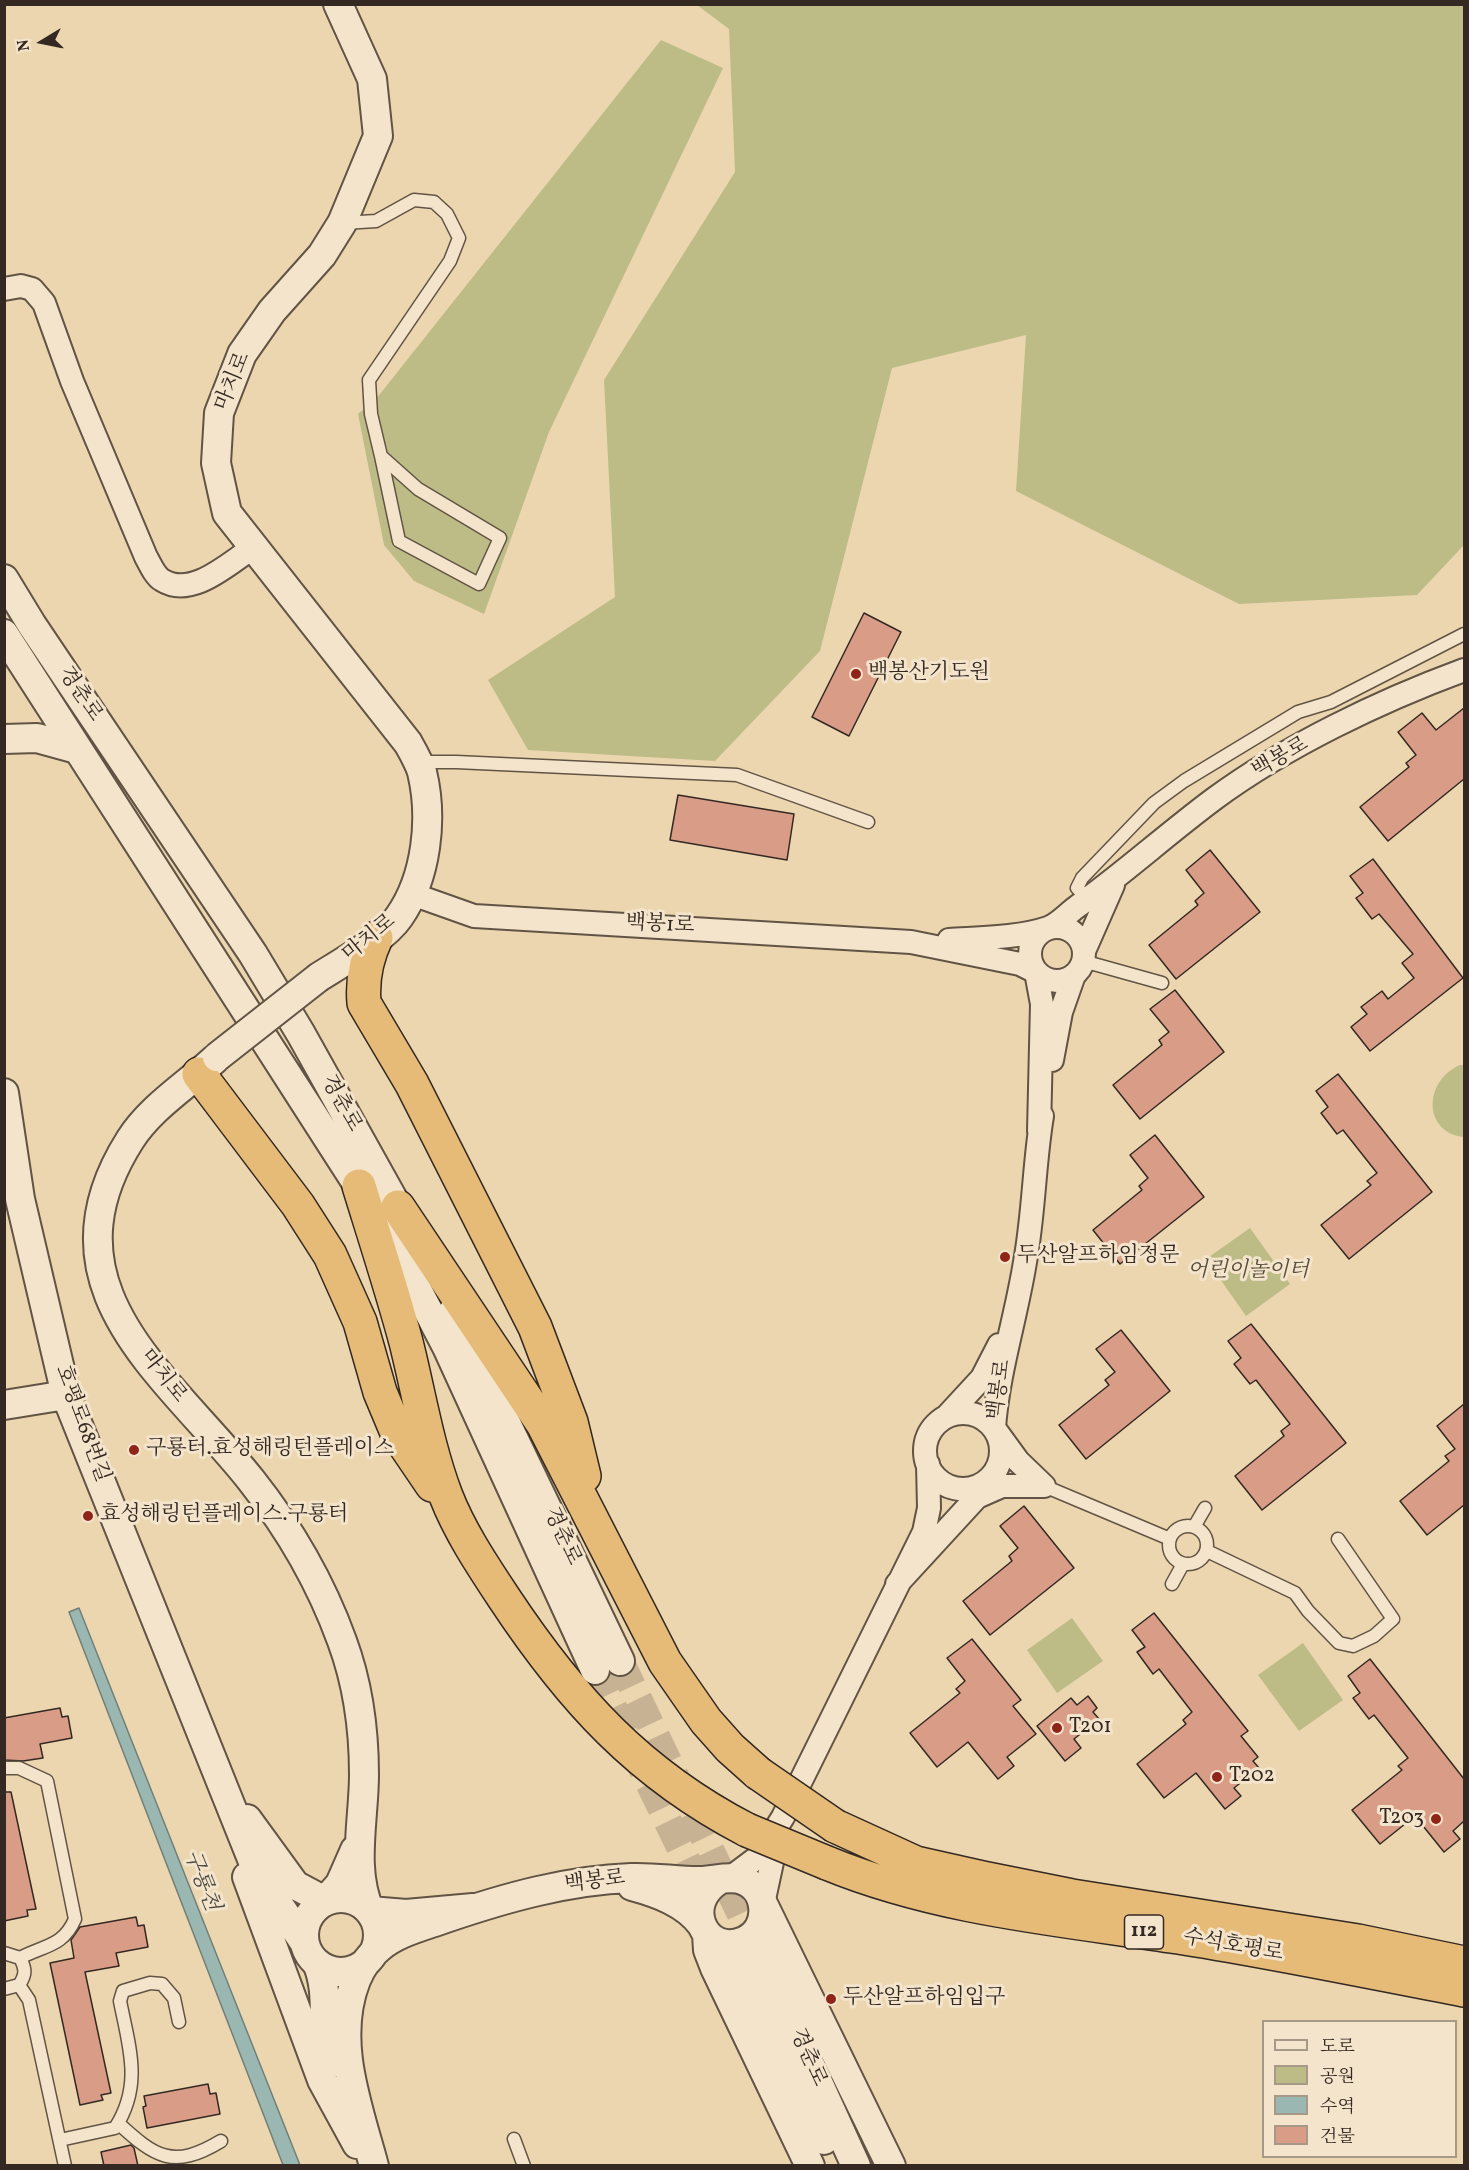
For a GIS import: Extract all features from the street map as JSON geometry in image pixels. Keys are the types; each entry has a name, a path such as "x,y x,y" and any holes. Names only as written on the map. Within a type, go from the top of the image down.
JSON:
{"highway":[{"path":"376,938 367,958 362,988 364,1003 407,1075 535,1327 571,1422 597,1528"},
{"path":"208,1065 321,1239 360,1322 380,1392 398,1435 464,1532"},
{"path":"359,1186 405,1340 434,1458 447,1497 464,1532"},
{"path":"398,1207 543,1424 597,1528"},
{"name":"수석호평로","path":"597,1528 665,1662 706,1721 730,1748 758,1773 835,1826 916,1863 983,1878 1072,1896 1358,1941 1464,1963"},
{"name":"수석호평로","path":"464,1532 485,1569 536,1645 597,1720 628,1749 687,1794 747,1830 866,1879 986,1909 1180,1937 1464,1990"}],"street":[{"name":"마치로","path":"338,4 372,79 378,136 342,223 322,255 272,311 242,354 219,413 216,464 227,513 408,743 418,762 425,791 427,839 412,894 399,919 376,938 319,977 208,1065 151,1115 131,1139 110,1178 102,1211 98,1243 99,1261 109,1295 131,1337 183,1406 227,1452 270,1506 308,1566 327,1604 347,1655 358,1694 364,1775 360,1884 370,1911"},
{"path":"4,289 21,286 32,289 44,303 72,381 141,546 159,579 178,588 198,582 254,547"},
{"name":"경춘로","path":"4,579 32,625 252,954 301,1034 398,1207 477,1357 608,1666 447,1347 382,1224 6,642"},
{"path":"6,642 32,625"},
{"name":"백봉로","path":"1049,928 1215,799 1291,751 1417,687 1464,670"},
{"path":"4,740 37,738 77,749"},
{"name":"백봉로","path":"1039,1131 1061,1012 1116,878"},
{"name":"백봉1로","path":"412,894 474,916 911,942 984,938 1049,928"},
{"path":"1049,928 1068,929 1081,942 1081,962 1059,982 1050,981 1036,972 1029,956 1030,947 1041,932 1049,928"},
{"name":"백봉1로","path":"911,942 1010,961 1036,972"},
{"name":"백봉로","path":"1036,972 1042,1004 1039,1131 1027,1252 1018,1306 1001,1372 994,1428 1018,1461 1044,1486"},
{"name":"호평로68번길","path":"4,1093 20,1199 66,1395 258,1874 311,1952 325,1988 323,2038 330,2070 371,2166"},
{"name":"백봉로","path":"946,1417 982,1377 1018,1306"},
{"path":"4,1405 66,1395"},
{"path":"810,2166 715,1968 708,1950 699,1905 702,1895 758,1857 783,1817 924,1532 929,1508 928,1464 925,1451 932,1429 946,1417 963,1412 975,1414 994,1428 1001,1451 999,1463 993,1474 983,1483 971,1488 958,1488 945,1484 935,1476 928,1464"},
{"path":"897,1584 977,1497 1002,1486 1044,1486"},
{"path":"897,1584 934,1540 953,1508 971,1488"},
{"path":"219,1773 252,1894 322,2080 371,2166"},
{"name":"호평로68번길","path":"219,1773 241,1811 295,1885 325,1901"},
{"name":"마치로","path":"325,1901 340,1884 348,1869 360,1835 362,1816"},
{"path":"604,1880 642,1889 668,1899 689,1911 704,1929 725,1944 745,1941 760,1926 783,1817"},
{"path":"725,1879 751,1885 763,1904 891,2166"},
{"name":"백봉로","path":"473,1908 551,1888 604,1880 725,1879"},
{"path":"349,1898 370,1911 406,1914 473,1908 405,1933 381,1947 363,1965 351,1971 327,1969 311,1952 308,1918 315,1908 325,1901 349,1898"},
{"path":"370,1911 378,1933 376,1946 351,1994 346,2030 351,2078 371,2166"},
{"name":"경춘로","path":"837,2166 747,1956 856,2166"}],"lane":[{"path":"342,223 376,221 414,200 434,202 447,214 459,238 450,261 369,380 371,414 399,541 479,584 500,538 418,489 381,456"},
{"path":"1088,899 1077,888 1082,878 1170,790 1298,712 1331,702 1464,634"},
{"path":"418,762 737,775 798,799 868,822"},
{"path":"1081,962 1162,983"},
{"path":"1044,1486 1170,1539"},
{"path":"1194,1527 1205,1508"},
{"path":"1194,1527 1206,1536 1207,1551 1198,1563 1183,1564 1171,1554 1170,1539 1179,1528 1194,1527"},
{"path":"1207,1551 1295,1593 1308,1611 1339,1643 1353,1647 1374,1636 1393,1619 1338,1539"},
{"path":"1173,1584 1183,1564"},
{"path":"4,1768 19,1768 47,1781 75,1919 69,1933 57,1943 20,1958 4,1953"},
{"path":"4,1989 19,1985 25,1976 25,1967 20,1958"},
{"path":"60,2140 115,2128 123,2115 134,2069 120,2001 123,1990 150,1983 162,1984 174,1998 179,2022"},
{"path":"19,1985 29,2000 65,2166"},
{"path":"118,2123 147,2150 165,2159 191,2155 221,2141"},
{"path":"514,2139 524,2166"}],"green space":[{"path":"697,5 1464,5 1464,545 1417,595 1239,604 1016,491 1026,335 892,368 820,651 715,761 528,750 488,680 615,597 604,380 735,172 729,29"},
{"path":"661,40 723,68 549,432 484,614 414,581 384,545 358,414 376,399"},
{"path":"1460,1065 1464,1065 1464,1137 1451,1133 1441,1126 1435,1117 1433,1106 1434,1094 1439,1082"},
{"name":"어린이놀이터","path":"1250,1228 1290,1284 1246,1316 1206,1259"},
{"path":"1072,1618 1103,1661 1057,1693 1027,1650"},
{"path":"1303,1643 1343,1700 1299,1731 1258,1675"}],"water":[{"path":"79,1608 300,2165 283,2165 69,1612"}],"building":[{"name":"백봉산기도원","path":"864,613 901,632 849,736 812,717"},
{"path":"1464,708 1464,779 1388,841 1360,807 1409,767 1406,763 1416,755 1398,732 1422,713 1436,730"},
{"path":"678,795 794,814 787,860 670,840"},
{"path":"1210,850 1260,912 1176,979 1149,945 1198,905 1195,901 1204,893 1186,870"},
{"path":"1373,859 1463,978 1370,1051 1351,1027 1367,1014 1361,1007 1382,991 1388,999 1414,978 1402,963 1413,954 1379,914 1372,919 1356,898 1363,893 1350,876"},
{"path":"1175,990 1224,1052 1140,1119 1113,1085 1162,1045 1159,1040 1169,1032 1150,1009"},
{"path":"1338,1074 1432,1192 1349,1259 1321,1225 1371,1185 1367,1181 1377,1173 1343,1130 1337,1134 1321,1113 1328,1107 1316,1091"},
{"path":"1155,1135 1204,1197 1120,1264 1093,1230 1142,1190 1139,1186 1148,1178 1130,1155"},
{"path":"1251,1324 1346,1443 1262,1510 1235,1476 1284,1436 1281,1431 1290,1424 1256,1380 1250,1384 1234,1364 1241,1358 1228,1341"},
{"path":"1121,1330 1170,1391 1086,1459 1059,1425 1109,1385 1105,1380 1115,1372 1096,1349"},
{"path":"1464,1404 1464,1505 1427,1535 1400,1501 1449,1461 1445,1456 1455,1449 1437,1426"},
{"path":"1024,1506 1074,1568 990,1635 963,1601 1012,1561 1009,1556 1018,1548 1000,1526"},
{"path":"1154,1613 1248,1731 1241,1736 1258,1757 1253,1761 1259,1768 1234,1788 1241,1796 1225,1809 1196,1773 1164,1798 1137,1764 1186,1724 1183,1720 1192,1712 1159,1669 1153,1674 1137,1652 1145,1647 1132,1630"},
{"path":"972,1639 1021,1700 1013,1706 1036,1734 1007,1757 1014,1766 998,1779 968,1742 937,1767 910,1733 960,1693 956,1689 965,1681 947,1658"},
{"path":"1370,1659 1464,1779 1464,1821 1453,1831 1460,1839 1444,1852 1415,1816 1380,1844 1352,1810 1402,1770 1398,1766 1408,1758 1374,1715 1369,1719 1353,1698 1360,1693 1348,1676"},
{"name":"T201","path":"1088,1696 1097,1708 1093,1712 1099,1719 1074,1739 1081,1748 1065,1761 1037,1726 1071,1698 1077,1705"},
{"path":"60,1708 62,1717 68,1716 72,1738 40,1744 43,1758 23,1761 4,1760 4,1718"},
{"path":"4,1792 11,1792 36,1909 27,1910 28,1916 4,1921"},
{"path":"136,1917 138,1926 144,1925 148,1947 116,1953 119,1966 85,1972 111,2093 101,2095 103,2100 80,2105 50,1963 74,1958 71,1940 80,1927"},
{"path":"208,2084 210,2094 216,2093 220,2114 147,2128 143,2107 146,2106 144,2096"},
{"path":"131,2145 134,2148 138,2166 104,2166 101,2152"}],"tunnel":[{"path":"620,1661 758,1950"},
{"path":"595,1670 706,1901"}],"place":[{"name":"백봉산기도원","path":"856,674"},
{"name":"두산알프하임정문","path":"1005,1257"},
{"name":"구룡터.효성해링턴플레이스","path":"134,1450"},
{"name":"효성해링턴플레이스.구룡터","path":"88,1516"},
{"name":"T201","path":"1057,1728"},
{"name":"T202","path":"1217,1777"},
{"name":"T203","path":"1436,1819"},
{"name":"두산알프하임입구","path":"831,1999"}],"water label":[{"name":"구룡천","path":"200,1881"}]}
